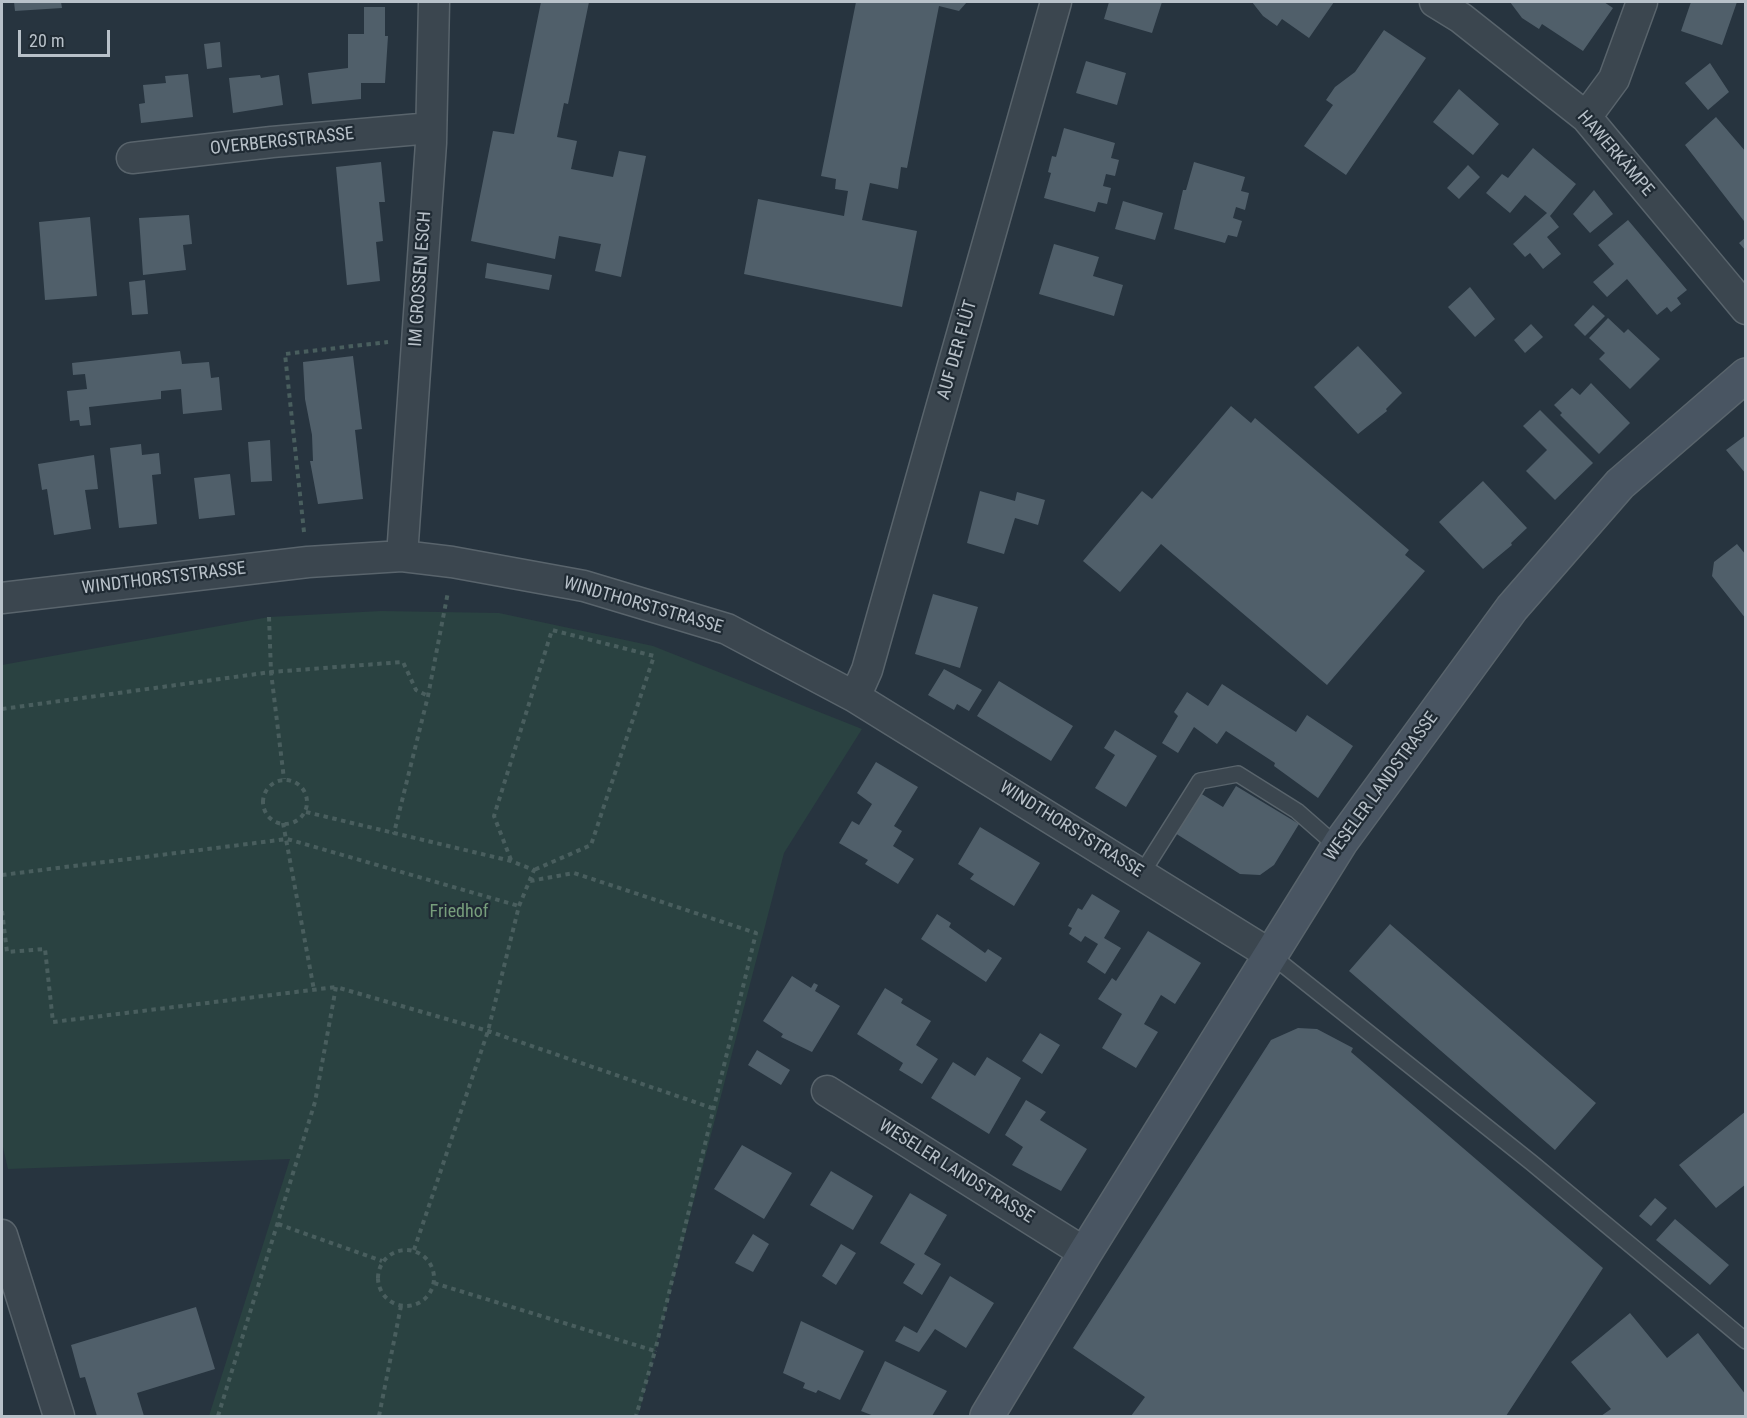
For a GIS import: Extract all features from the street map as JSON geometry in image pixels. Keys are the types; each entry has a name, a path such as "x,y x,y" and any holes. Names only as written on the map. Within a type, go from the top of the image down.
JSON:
{"street":[{"name":"IM GROSSEN ESCH","path":"402,556 431,128 434,2"},
{"name":"AUF DER FLÜT","path":"855,697 867,670 1056,2"},
{"name":"HAWERKÄMPE","path":"1435,2 1461,18 1586,117 1746,309"},
{"path":"1586,117 1614,79 1642,2"},
{"name":"OVERBERGSTRASSE","path":"132,158 272,142 431,128"},
{"name":"WESELER LANDSTRASSE","path":"987,1416 1086,1252 1338,847 1512,608 1620,484 1746,375"},
{"name":"WINDTHORSTSTRASSE","path":"2,598 308,562 402,556 452,562 584,586 727,629 855,697 1271,955"},
{"name":"WESELER LANDSTRASSE","path":"827,1091 1086,1252"},
{"path":"3,1242 59,1416"}],"lane":[{"path":"1142,873 1200,781 1238,774 1297,811 1338,847"},
{"path":"1271,955 1532,1163 1746,1341"}],"path":[{"path":"308,562 285,354 417,338"},
{"path":"394,833 428,696 452,562"},
{"path":"269,616 271,672 284,779"},
{"path":"306,812 511,861 534,870 591,845 654,656 552,630 494,816 511,861"},
{"path":"2,709 271,672 402,662 416,690 428,696"},
{"path":"284,779 300,784 308,799 306,812 296,823 277,824 263,810 262,797 268,786 284,779"},
{"path":"283,824 314,990"},
{"path":"2,875 287,839 519,906"},
{"path":"414,1250 488,1030 519,906 534,870"},
{"path":"530,881 574,873 756,933 716,1109 655,1351 636,1416"},
{"path":"2,911 7,952 45,949 53,1022 336,987 488,1030 716,1109"},
{"path":"218,1416 315,1102 336,987"},
{"path":"277,1224 382,1261"},
{"path":"396,1250 414,1250 426,1257 434,1270 434,1283 425,1299 418,1304 401,1306 384,1297 378,1284 382,1261 396,1250"},
{"path":"434,1283 655,1351"},
{"path":"379,1416 401,1306"}],"green space":[{"name":"Friedhof","path":"381,611 499,613 653,646 862,729 784,853 638,1416 209,1416 290,1159 8,1169 2,1143 2,665 269,617"}],"building":[{"path":"14,2 61,2 62,8 15,11"},
{"path":"541,2 589,2 568,104 564,103 557,137 577,141 571,169 613,177 619,151 646,156 621,277 595,271 601,244 559,236 555,259 471,241 493,131 514,134"},
{"path":"856,2 967,2 959,11 939,6 907,168 901,167 898,189 870,183 862,220 917,231 902,307 744,274 758,199 844,216 848,191 835,189 836,179 821,176"},
{"path":"1109,2 1162,2 1152,33 1104,19"},
{"path":"1252,2 1334,2 1309,38 1282,19 1277,26 1263,16"},
{"path":"1510,2 1604,2 1613,8 1583,51 1542,24 1539,29 1522,18"},
{"path":"1691,2 1737,2 1722,45 1681,31"},
{"path":"364,7 385,7 385,36 388,36 385,83 361,83 361,99 312,104 308,73 348,68 348,34 364,34"},
{"path":"1384,30 1426,58 1346,175 1304,146 1333,105 1326,100 1335,87 1355,72"},
{"path":"220,42 222,67 207,69 204,44"},
{"path":"1086,61 1126,73 1117,105 1076,93"},
{"path":"1710,63 1729,92 1708,110 1685,83"},
{"path":"188,74 193,117 141,123 139,104 145,103 143,85 166,83 165,76"},
{"path":"260,75 261,78 279,75 283,105 233,113 229,78"},
{"path":"1459,89 1499,124 1473,155 1433,122"},
{"path":"1716,117 1746,152 1744,221 1685,145"},
{"path":"1064,128 1115,143 1111,158 1119,160 1115,176 1106,174 1103,186 1111,188 1107,204 1098,202 1095,212 1044,198 1051,173 1048,172 1052,156 1056,157"},
{"path":"1533,148 1576,184 1550,216 1559,227 1547,237 1561,254 1543,269 1530,253 1525,257 1513,244 1547,213 1525,195 1510,213 1486,193 1502,174 1508,178"},
{"path":"381,162 385,202 379,202 383,241 376,242 380,281 347,285 336,167"},
{"path":"1194,162 1245,177 1241,191 1249,193 1245,210 1236,207 1233,218 1242,221 1237,237 1228,235 1225,243 1174,229 1183,190 1186,190"},
{"path":"1468,165 1480,177 1459,199 1447,188"},
{"path":"1594,190 1613,214 1590,233 1573,214"},
{"path":"1123,201 1163,213 1155,240 1115,229"},
{"path":"189,215 192,244 183,245 186,270 143,275 139,218"},
{"path":"90,217 97,296 45,300 39,222"},
{"path":"1628,220 1687,290 1677,298 1681,304 1671,312 1667,307 1657,315 1627,279 1607,297 1593,282 1614,264 1598,245"},
{"path":"1746,237 1746,251 1739,243"},
{"path":"1054,244 1099,257 1093,276 1123,285 1114,316 1039,294"},
{"path":"487,263 552,275 549,290 485,278"},
{"path":"145,280 148,314 132,315 129,282"},
{"path":"1470,287 1495,319 1475,337 1448,307"},
{"path":"1593,305 1605,316 1585,336 1574,325"},
{"path":"1608,318 1624,333 1628,329 1660,359 1630,389 1599,359 1605,353 1589,338"},
{"path":"1531,324 1543,337 1525,353 1514,340"},
{"path":"1358,346 1402,393 1386,409 1387,411 1358,434 1314,387"},
{"path":"180,351 182,364 209,362 211,378 219,377 222,410 183,414 181,389 161,391 161,399 89,407 91,425 80,426 79,420 70,421 67,391 87,389 85,374 73,375 72,363"},
{"path":"353,356 362,429 355,430 363,499 318,504 310,461 313,461 312,435 305,399 303,362"},
{"path":"1591,383 1630,423 1599,454 1560,415 1562,413 1554,405 1572,388 1580,395"},
{"path":"1231,406 1251,423 1255,418 1409,550 1405,555 1425,571 1327,685 1161,544 1120,592 1083,561 1142,491 1152,499"},
{"path":"1540,410 1593,463 1555,500 1526,471 1547,450 1523,426"},
{"path":"1746,435 1746,474 1726,450"},
{"path":"270,440 272,481 251,482 248,442"},
{"path":"141,444 142,455 159,453 161,474 152,475 157,524 119,528 110,448"},
{"path":"94,455 98,489 85,490 91,529 54,535 47,489 42,490 38,464"},
{"path":"230,474 235,515 199,519 194,478"},
{"path":"1483,481 1527,528 1511,543 1512,545 1483,569 1439,522"},
{"path":"980,491 1015,501 1017,492 1045,500 1038,525 1015,518 1004,554 967,543"},
{"path":"1737,544 1746,555 1746,619 1712,576 1714,562"},
{"path":"933,594 978,607 960,668 915,654"},
{"path":"944,669 982,690 969,711 957,704 954,710 928,695"},
{"path":"999,681 1073,726 1051,761 977,716"},
{"path":"1222,684 1296,732 1307,715 1353,746 1318,798 1274,766 1275,763 1226,731 1217,744 1194,727 1178,753 1162,743 1178,716 1174,712 1187,692 1208,706"},
{"path":"1115,730 1157,756 1126,807 1095,788 1115,755 1104,748"},
{"path":"876,762 918,787 894,826 902,831 893,846 914,859 898,884 865,864 868,860 839,843 852,821 859,825 872,804 857,793"},
{"path":"1236,786 1299,824 1274,865 1260,875 1240,874 1175,833 1200,793 1223,807"},
{"path":"980,827 1040,863 1014,906 970,879 974,874 958,864"},
{"path":"1092,894 1120,911 1104,938 1121,948 1105,974 1087,962 1098,944 1085,936 1081,942 1069,934 1072,928 1068,926 1078,908 1082,910"},
{"path":"937,914 951,923 949,927 985,953 988,949 1002,958 986,982 921,939"},
{"path":"1390,924 1596,1103 1555,1150 1349,971"},
{"path":"1148,931 1201,963 1175,1004 1161,995 1144,1024 1158,1032 1136,1068 1102,1048 1122,1014 1098,999 1112,978 1116,981"},
{"path":"792,976 811,988 814,983 818,985 815,991 840,1006 812,1052 781,1037 783,1034 763,1021"},
{"path":"885,988 903,999 901,1003 931,1021 916,1045 938,1059 922,1084 899,1070 903,1063 857,1034"},
{"path":"1298,1028 1317,1029 1353,1048 1351,1052 1603,1268 1506,1416 1131,1416 1145,1397 1073,1348 1271,1040"},
{"path":"1040,1033 1060,1045 1042,1074 1022,1061"},
{"path":"757,1050 790,1070 781,1085 748,1065"},
{"path":"987,1057 1021,1078 989,1134 931,1098 953,1062 975,1076"},
{"path":"1026,1100 1046,1112 1040,1120 1087,1149 1061,1191 1012,1165 1023,1147 1005,1135"},
{"path":"1746,1111 1746,1184 1716,1208 1679,1165"},
{"path":"742,1145 792,1173 764,1219 714,1189"},
{"path":"831,1171 873,1196 853,1230 810,1205"},
{"path":"910,1193 947,1215 924,1254 941,1264 922,1295 903,1283 915,1264 880,1243"},
{"path":"1655,1198 1667,1208 1651,1226 1639,1216"},
{"path":"1675,1219 1729,1265 1710,1285 1656,1240"},
{"path":"753,1234 769,1244 753,1272 735,1263"},
{"path":"841,1244 856,1253 836,1285 822,1276"},
{"path":"950,1276 994,1303 966,1348 935,1329 919,1352 895,1341 904,1326 917,1333"},
{"path":"196,1307 215,1369 137,1393 144,1416 97,1416 85,1377 80,1378 71,1345"},
{"path":"1630,1313 1667,1358 1698,1333 1746,1395 1746,1416 1601,1416 1611,1409 1571,1362"},
{"path":"801,1321 864,1351 840,1400 818,1390 816,1393 803,1388 805,1383 783,1373"},
{"path":"885,1361 947,1391 932,1416 874,1416 861,1411"}]}
